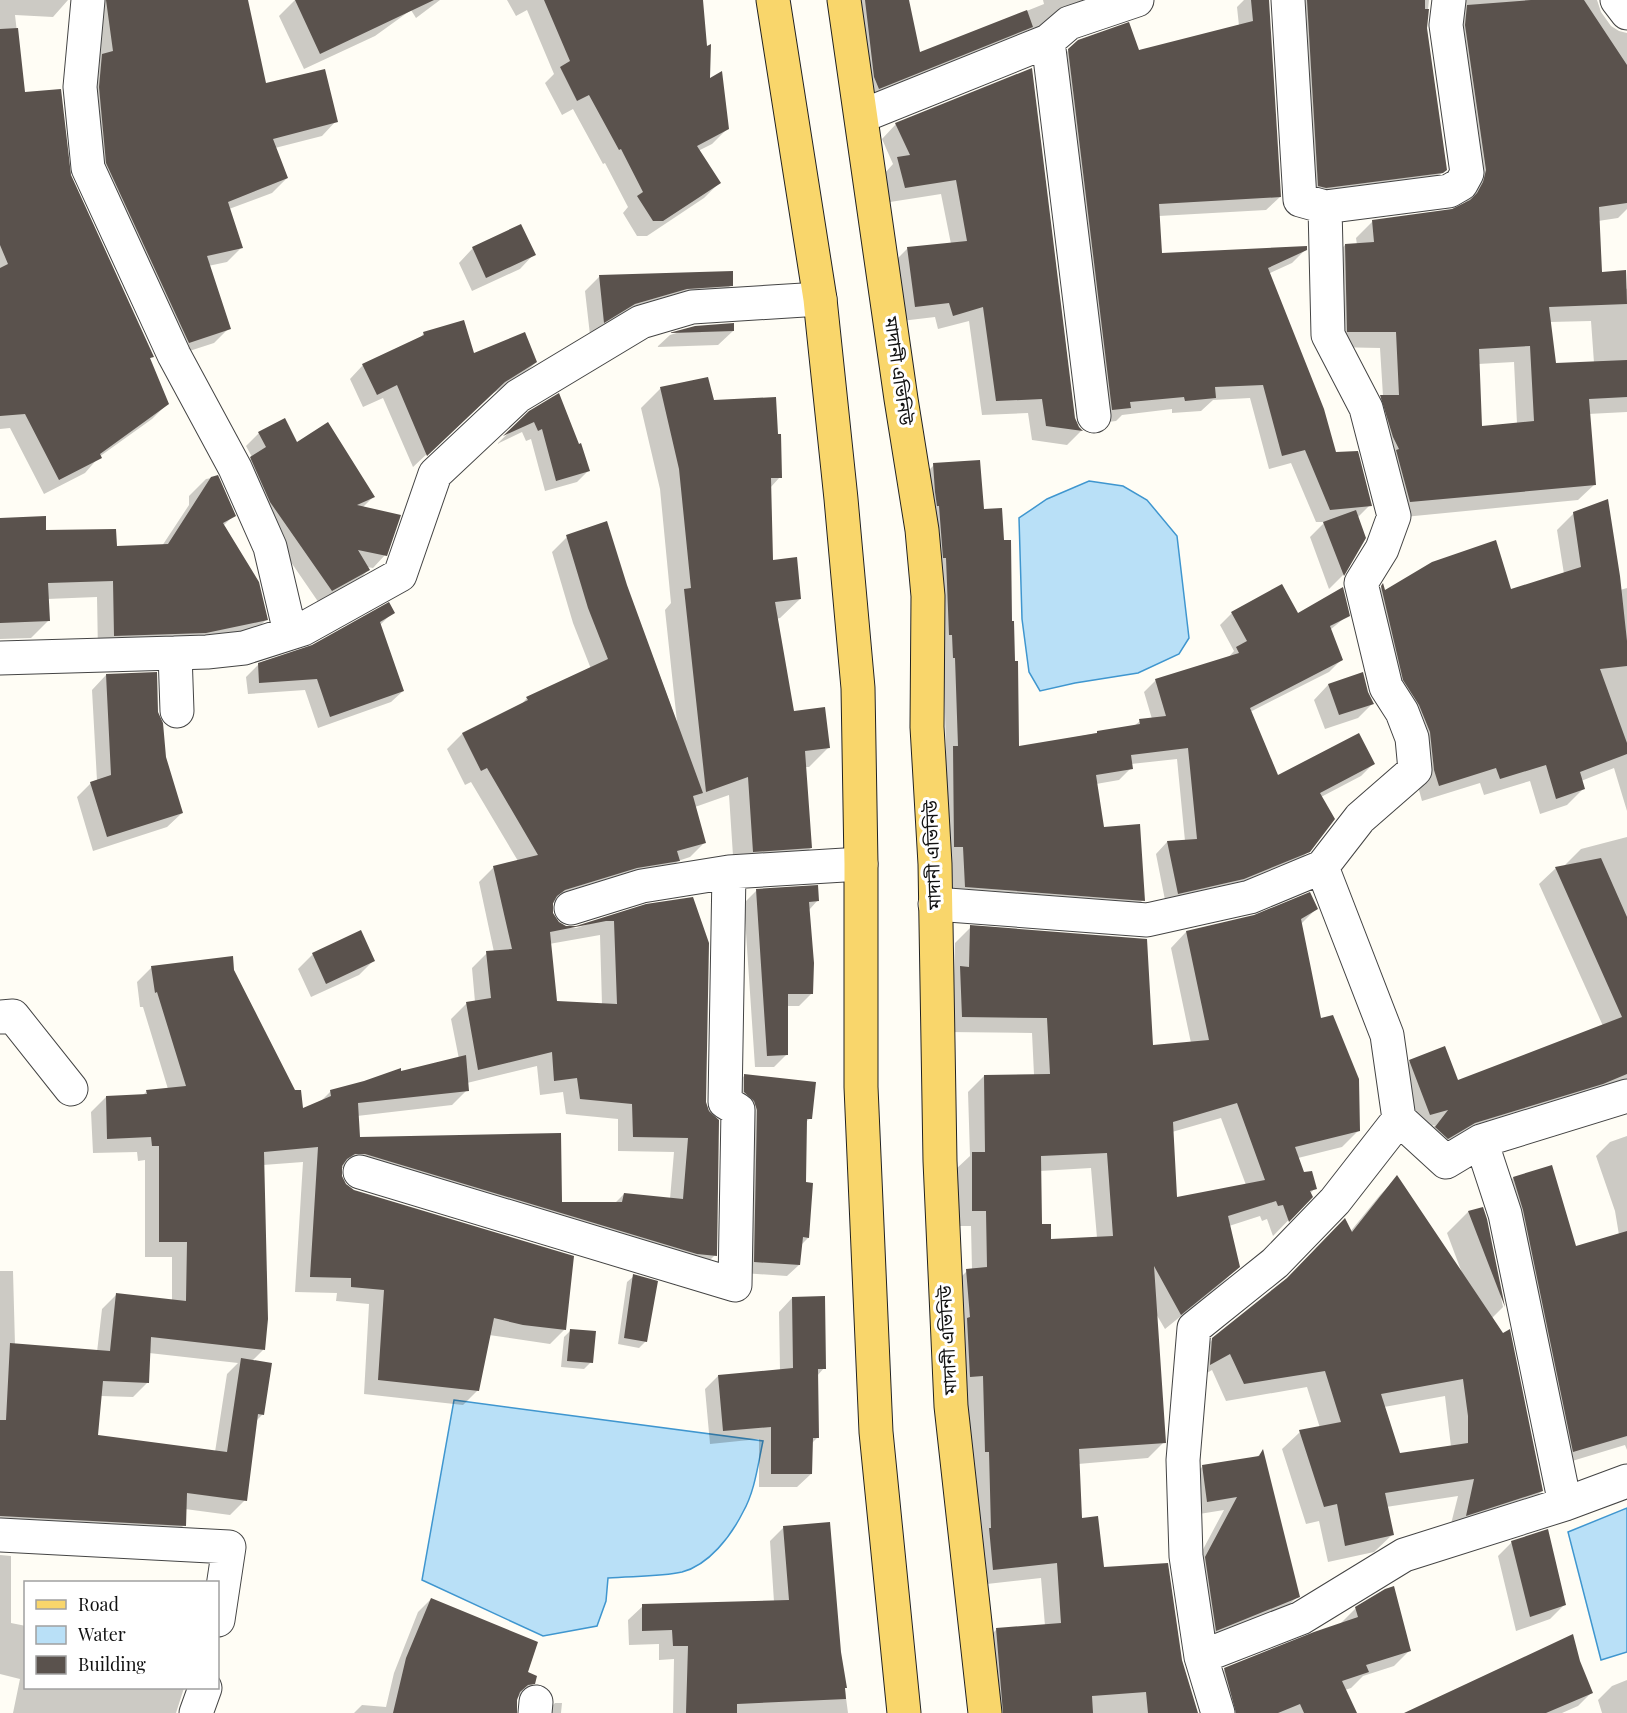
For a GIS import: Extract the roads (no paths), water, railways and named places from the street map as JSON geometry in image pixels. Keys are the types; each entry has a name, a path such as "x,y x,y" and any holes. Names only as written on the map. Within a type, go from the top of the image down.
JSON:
{"main road":[{"path":"772,0 820,298 842,500 858,688 861,1087 876,1432 904,1713"},
{"name":"মাদানী এভিনিউ","path":"844,0 922,530 928,596 927,727 935,864 940,1161 951,1406 985,1713"}],"street":[{"path":"88,0 80,87 88,168 174,355 235,468 270,548 289,628 297,631"},
{"path":"862,116 1058,21 1137,0"},
{"path":"1288,0 1299,200 1325,207 1449,192 1461,184 1467,173 1446,25 1449,0"},
{"path":"1617,0 1627,13"},
{"path":"1058,21 1094,416"},
{"path":"935,904 1147,920 1250,897 1322,867 1360,818 1415,770 1412,738 1402,712 1386,687 1361,583 1382,549 1394,516 1366,408 1328,335 1325,207"},
{"path":"0,658 207,652 244,648 297,631 400,575 435,474 518,396 641,322 692,307 820,298"},
{"path":"175,653 177,711"},
{"path":"571,908 642,886 729,872 861,864"},
{"path":"1322,867 1387,1035 1399,1119 1446,1162 1481,1141 1627,1096"},
{"path":"360,1172 735,1285 738,1110 725,1102 729,872"},
{"path":"0,1017 13,1016 71,1089"},
{"path":"1218,1713 1201,1657 1186,1556 1183,1460 1194,1328 1275,1263 1335,1201 1399,1119"},
{"path":"1481,1141 1505,1214 1565,1504"},
{"path":"1201,1657 1301,1618 1404,1555 1565,1504 1627,1481"},
{"path":"0,1534 229,1547 219,1613"},
{"path":"196,1713 205,1689"}],"water":[{"path":"1089,481 1123,486 1147,500 1177,536 1189,638 1179,654 1138,673 1040,691 1029,672 1022,619 1019,518 1047,499"},
{"path":"454,1400 763,1441 756,1477 747,1504 732,1531 710,1556 692,1568 673,1574 608,1578 606,1601 597,1626 543,1636 422,1580"},
{"path":"1627,1508 1627,1652 1601,1660 1568,1532"}]}
